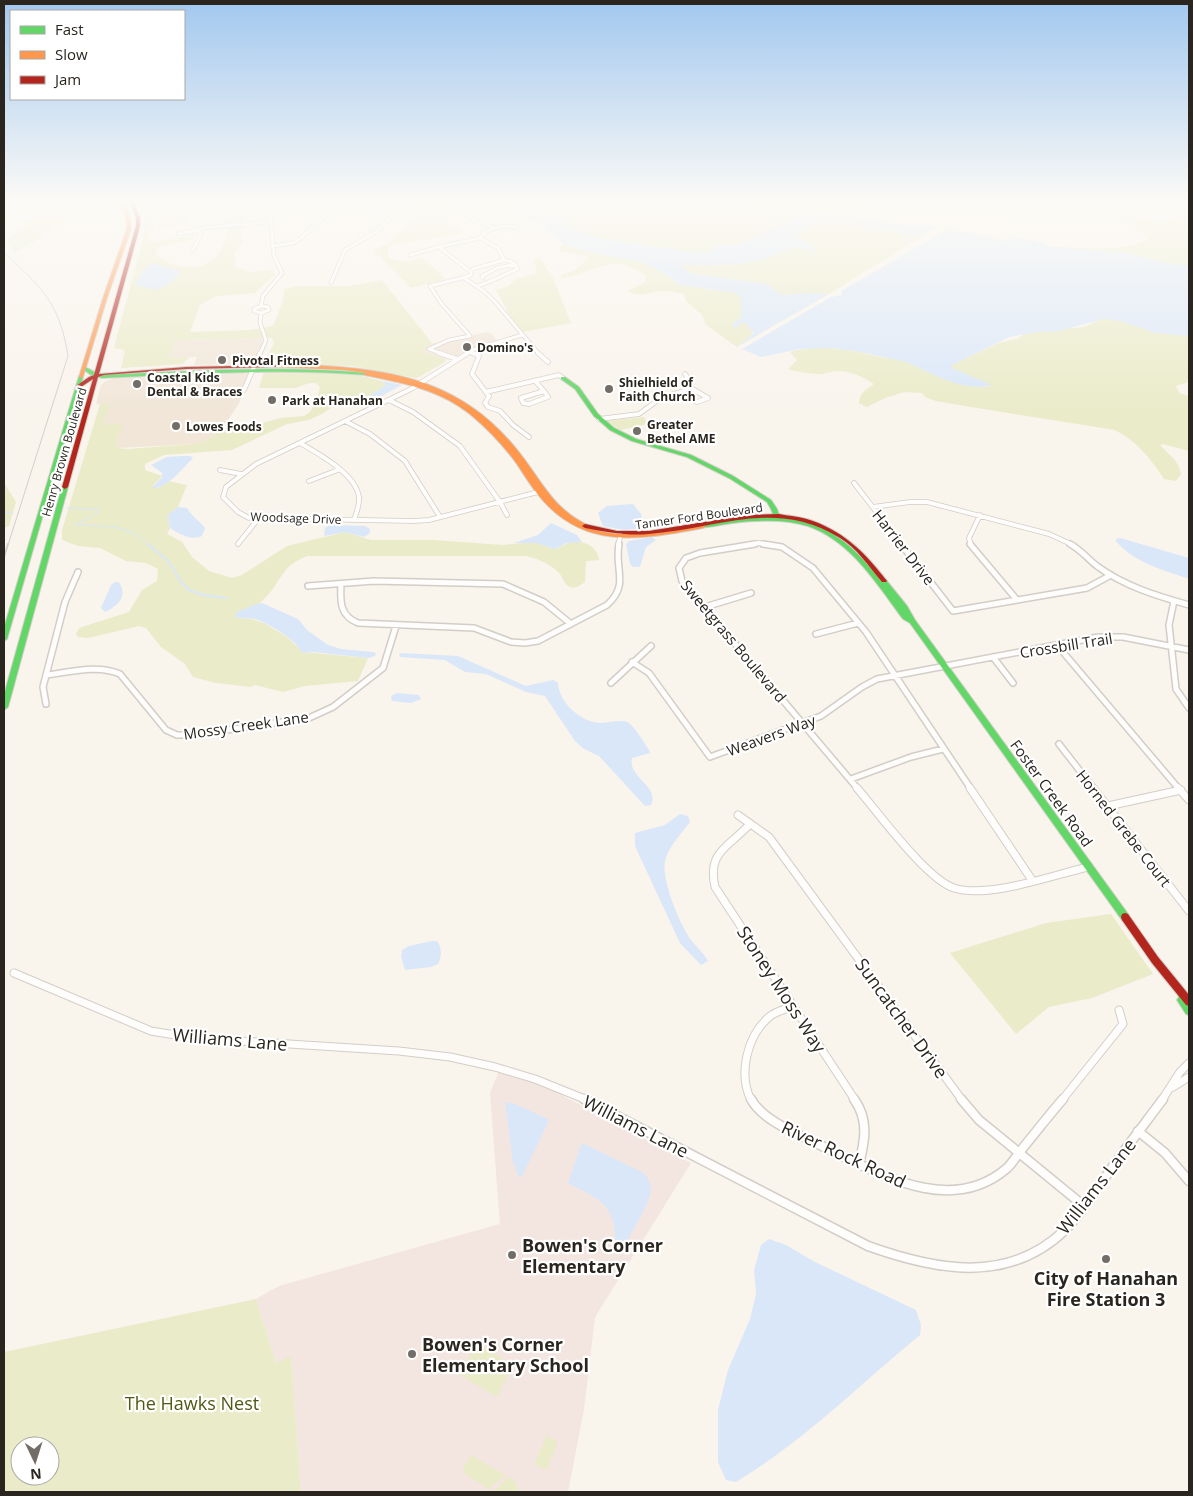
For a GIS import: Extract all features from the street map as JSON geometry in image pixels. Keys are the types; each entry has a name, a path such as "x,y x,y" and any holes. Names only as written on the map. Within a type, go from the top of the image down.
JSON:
{"main road":[{"name":"Henry Brown Boulevard","path":"4,639 114,273"},
{"name":"Henry Brown Boulevard","path":"4,707 126,273"},
{"name":"Tanner Ford Boulevard","path":"101,365 109,372 117,374"},
{"path":"85,368 90,374 97,375"},
{"name":"Tanner Ford Boulevard","path":"97,375 254,368 347,371 387,377 418,384 447,397 476,415 490,429 541,491 556,514 570,523 596,532 620,535 658,534 752,518 776,516"},
{"name":"Tanner Ford Boulevard","path":"94,386 117,374"},
{"path":"80,386 97,375"},
{"path":"560,376 572,382 583,393 599,419 626,437 690,457 724,473 764,495 774,506 776,516"},
{"name":"Foster Creek Road","path":"776,516 804,522 838,539 873,576 905,618 912,622 1171,981 1189,1002"},
{"name":"Foster Creek Road","path":"1171,981 1189,1011"}],"street":[{"path":"261,306 263,296 282,273"},
{"path":"331,283 336,273"},
{"path":"457,359 429,349 449,340 470,336 441,303 430,286 464,278 469,273"},
{"path":"474,273 482,277 489,273"},
{"path":"477,286 497,280 509,273"},
{"path":"464,278 477,286 496,303 522,335 548,362"},
{"path":"261,313 253,310 261,306 275,309"},
{"path":"261,313 268,309"},
{"path":"244,390 266,340 260,323 261,313"},
{"name":"Woodsage Drive","path":"522,335 469,352 389,400 256,464 240,474 226,487 223,497 238,512 249,518 414,521 440,517 541,491"},
{"path":"469,352 479,356 472,374 489,396 485,403 486,405 500,411 528,437"},
{"path":"599,419 634,416 661,398 679,394 689,387 691,383 685,374"},
{"path":"486,392 560,376"},
{"path":"535,381 545,392 548,397 530,404 525,404 520,399 545,392"},
{"path":"679,394 697,402 708,398 689,387"},
{"path":"389,400 414,412 460,446 500,502 507,515"},
{"path":"345,421 370,434 405,461 440,517"},
{"path":"300,442 320,454 349,478 357,490 359,504 354,520"},
{"path":"220,470 240,474"},
{"path":"309,481 338,470"},
{"name":"Harrier Drive","path":"854,483 953,611 1017,600"},
{"path":"873,507 910,502 927,502 980,515 1061,539 1073,545 1111,575 1144,591 1189,605"},
{"path":"980,515 969,538 969,542 1017,600 1087,588 1111,575"},
{"path":"238,544 258,518"},
{"path":"341,584 340,606 344,616 349,620 368,625 474,628 512,642 532,643 544,639 607,605 618,593 620,584 618,547 620,535"},
{"name":"Sweetgrass Boulevard","path":"1032,880 858,623 813,568 787,549 768,543 753,543 700,553 682,562 679,574 705,607 929,873 943,884 955,889 984,891 1032,880 1088,867"},
{"path":"46,704 43,692 47,675 65,602 78,572"},
{"path":"308,586 379,581 503,584 544,602 571,624"},
{"path":"705,607 751,593"},
{"path":"1174,601 1168,625 1176,689 1189,708"},
{"path":"816,634 858,623"},
{"name":"Mossy Creek Lane","path":"47,675 101,669 115,671 120,674 166,730 176,734 192,735 309,718 326,712 383,668 396,626"},
{"name":"Crossbill Trail","path":"943,666 1109,636 1189,650"},
{"path":"532,643 533,649"},
{"path":"1057,645 1189,800"},
{"path":"611,683 651,646"},
{"path":"993,657 1013,683"},
{"name":"Weavers Way","path":"632,662 649,673 710,757 803,724 832,710 866,683 943,666"},
{"path":"1182,699 1189,698"},
{"name":"Horned Grebe Court","path":"1059,744 1189,911"},
{"path":"850,779 911,757 943,749"},
{"path":"1108,806 1181,790"},
{"name":"Suncatcher Drive","path":"738,815 768,837 979,1120 1084,1206"},
{"name":"Stoney Moss Way","path":"750,824 715,859 712,870 715,887 858,1104 865,1118 867,1135 859,1164"},
{"name":"Williams Lane","path":"14,973 151,1031 193,1038 399,1051 442,1056 495,1067 535,1079 585,1099 868,1246 898,1258 935,1267 966,1269 998,1265 1024,1257 1050,1243 1084,1206 1171,1088 1180,1072 1189,1064"},
{"name":"River Rock Road","path":"794,1006 770,1016 760,1027 745,1062 744,1080 752,1102 770,1120 902,1184 925,1190 950,1191 973,1188 990,1181 1006,1170 1123,1024 1119,1010"},
{"name":"Williams Lane","path":"1171,1088 1189,1077"},
{"path":"1138,1131 1165,1153 1189,1181"}],"shaded area":[{"path":"486,332 491,333 499,343 478,347 454,361 419,352 432,343 440,343"},
{"path":"263,338 262,345 254,361 248,364 194,365 197,357 167,358 175,340"},
{"path":"253,372 238,405 221,430 204,442 118,448 103,425 100,404 96,404 101,385 114,378"},
{"name":"Bowen's Corner Elementary","path":"500,1069 556,1092 691,1163 595,1317 584,1409 568,1492 301,1492 291,1357 276,1363 256,1299 279,1286 500,1224 490,1093"}],"green space":[{"path":"134,273 274,273 255,293 216,296 200,305 190,332 249,330 273,326 283,301 284,289 298,286 349,286 382,280 432,343 420,352 446,359 445,362 415,378 353,366 263,363 274,344 272,338 175,340 167,358 189,357 183,364 121,368 125,350 114,348"},
{"path":"396,273 439,273 446,279 411,288"},
{"path":"550,273 571,323 523,332 510,316 496,290 509,286 515,279"},
{"path":"567,273 582,273 561,278 561,275"},
{"path":"641,273 663,273 681,285 736,293 741,297 741,318 735,322 738,324 744,322 748,324 753,334 737,347 706,325 702,315 686,301 684,294 659,291 641,295 628,291 645,282 646,276"},
{"path":"691,273 863,273 829,294 804,293 782,295 767,284"},
{"path":"1115,318 1141,326 1151,332 1189,331 1189,382 1176,386 1179,393 1189,396 1189,451 1163,444 1160,445 1175,460 1179,467 1181,474 1176,481 1164,479 1143,451 1130,439 1115,430 936,401 925,397 922,393 904,392 885,398 867,407 859,403 859,400 864,392 874,384 861,377 842,371 819,374 788,369 797,360 790,352 801,349 836,348 904,361 958,383 991,386 952,368 952,365 998,343 1017,339 1027,332 1084,327 1101,319"},
{"path":"264,371 345,372 382,381 386,385 368,397 339,397 340,402 320,415 308,420 287,424 232,450 164,455 145,464 145,470 162,476 153,486 158,488 168,481 187,485 178,507 168,515 170,528 167,534 182,542 192,557 209,571 232,578 242,575 287,546 345,532 371,540 433,540 503,545 533,542 555,549 571,542 580,542 593,548 599,560 586,561 585,582 572,587 566,584 560,574 551,566 526,556 308,556 299,559 287,568 271,592 262,601 237,618 252,619 264,623 287,637 303,652 368,658 358,681 305,686 283,692 255,685 251,687 216,683 193,677 185,664 161,647 146,628 139,626 88,638 78,637 76,634 79,628 129,612 142,590 157,581 158,569 146,563 126,561 100,548 78,546 62,540 62,530 100,404 110,403 103,425 123,424 115,443 118,448 128,449 204,442 221,430 251,426 281,418 304,416 310,412 317,399 320,387 316,383 309,383 296,388 259,388"},
{"path":"644,417 647,424 621,430 606,421"},
{"path":"4,483 16,502 9,526 4,528"},
{"path":"1111,914 1153,974 1092,998 1049,1007 1016,1034 950,953 1046,923"},
{"name":"The Hawks Nest","path":"256,1299 276,1363 291,1356 301,1492 4,1492 4,1352"},
{"path":"476,1343 513,1365 497,1397 460,1375"},
{"path":"547,1436 558,1442 546,1470 536,1465 535,1462"},
{"path":"471,1455 505,1475 504,1477 488,1489 464,1473 463,1469"},
{"path":"509,1477 515,1481 519,1492 492,1492"}],"water":[{"path":"180,273 158,290 138,286 136,283 141,274"},
{"path":"663,273 691,273 767,284 782,295 804,293 829,294 737,347 753,334 744,322 739,324 737,328 734,328 732,324 741,318 741,297 736,293 681,285"},
{"path":"873,273 1189,273 1189,336 1155,333 1121,321 1103,319 1059,331 1038,332 1009,337 952,365 952,368 992,385 981,387 961,385 906,362 861,352 834,348 800,349 761,357 742,349 831,297 842,295 841,291"},
{"path":"364,377 402,385 365,405 350,400 338,402 340,396 368,397 386,385 382,381"},
{"path":"190,456 193,458 169,482 152,488 162,477 162,473 151,465 167,457"},
{"path":"633,504 641,514 644,528 624,530 603,526 598,513 607,506"},
{"path":"178,507 187,508 203,525 205,528 202,536 189,537 170,528 168,515"},
{"path":"551,523 577,535 582,542 567,543 555,549 536,543 514,543 538,535"},
{"path":"329,525 365,526 370,529 370,533 364,537 345,532 324,536 325,528"},
{"path":"652,537 656,540 646,547 640,567 633,567 630,564 626,544 629,541"},
{"path":"1120,538 1189,558 1189,579 1160,569 1131,555 1116,541 1116,539"},
{"path":"119,582 122,587 122,596 118,603 105,612 101,608 111,585"},
{"path":"262,603 298,619 307,630 328,645 341,649 372,652 376,653 375,656 368,658 314,652 302,653 282,633 267,624 255,619 235,617 237,612"},
{"path":"401,653 458,656 526,686 553,680 558,683 562,698 572,710 586,719 600,723 627,722 636,731 650,753 632,758 632,765 634,771 651,792 653,798 651,805 645,806 599,756 584,749 575,741 545,696 526,692 486,674 465,672 445,660 400,657"},
{"path":"397,693 419,695 421,699 411,703 392,701 391,696"},
{"path":"680,814 688,816 690,822 672,845 667,856 665,861 666,879 672,902 682,924 691,940 708,961 701,965 680,943 635,846 635,833 665,825"},
{"path":"437,941 441,949 438,964 431,967 405,970 401,956 402,950 409,946"},
{"path":"505,1102 515,1104 548,1119 548,1123 522,1176 519,1177 513,1163"},
{"path":"584,1144 642,1172 650,1184 651,1189 647,1203 620,1254 616,1253 613,1223 606,1207 593,1196 568,1183 581,1145"},
{"path":"769,1239 786,1245 815,1262 916,1310 921,1325 920,1335 808,1431 736,1482 726,1480 718,1462 718,1410 728,1370 750,1319 756,1294 754,1270 761,1245"}],"waterway":[{"path":"67,508 98,509 100,511 76,525 106,526 124,530 133,533 149,545"},
{"path":"4,512 13,513"},
{"path":"148,544 169,562 181,582 189,590 203,595 227,598"}],"railway":[{"path":"8,545 68,356 65,338 54,310 39,287 26,273"},
{"path":"4,557 8,544"}],"traffic: fast":[{"path":"85,368 93,374 102,377 235,370 331,371 366,374"},
{"path":"4,639 81,377"},
{"path":"563,378 577,388 596,415 612,429 634,440 689,456 731,477 769,501 777,518"},
{"path":"4,707 65,487"},
{"path":"703,526 756,519 774,519 809,524 825,531 840,541 858,558 905,617 912,621 905,607 884,581"},
{"path":"912,621 1125,917"},
{"path":"1182,1000 1189,1011"}],"traffic: slow":[{"path":"81,377 114,273"},
{"path":"276,366 344,369 377,373 408,379 438,390 466,405 492,425 516,452 554,504 563,513 585,526"},
{"path":"366,374 391,378 434,391 453,400 470,412 503,443 550,506 576,525 590,531 622,536 656,534 703,526"}],"traffic: jam":[{"path":"65,487 125,273"},
{"path":"79,386 91,378 103,374 186,368 276,366"},
{"path":"585,526 617,533 649,532 747,517 779,516 811,522 842,537 853,546 884,581"},
{"path":"1125,917 1155,960 1189,1002"}],"place":[{"name":"Domino's","path":"467,347"},
{"name":"Pivotal Fitness","path":"222,360"},
{"name":"Coastal Kids Dental & Braces","path":"137,384"},
{"name":"Shielhield of Faith Church","path":"609,389"},
{"name":"Park at Hanahan","path":"272,400"},
{"name":"Lowes Foods","path":"176,426"},
{"name":"Greater Bethel AME","path":"637,431"},
{"name":"Bowen's Corner Elementary","path":"512,1255"},
{"name":"City of Hanahan Fire Station 3","path":"1106,1259"},
{"name":"Bowen's Corner Elementary School","path":"412,1354"}]}
